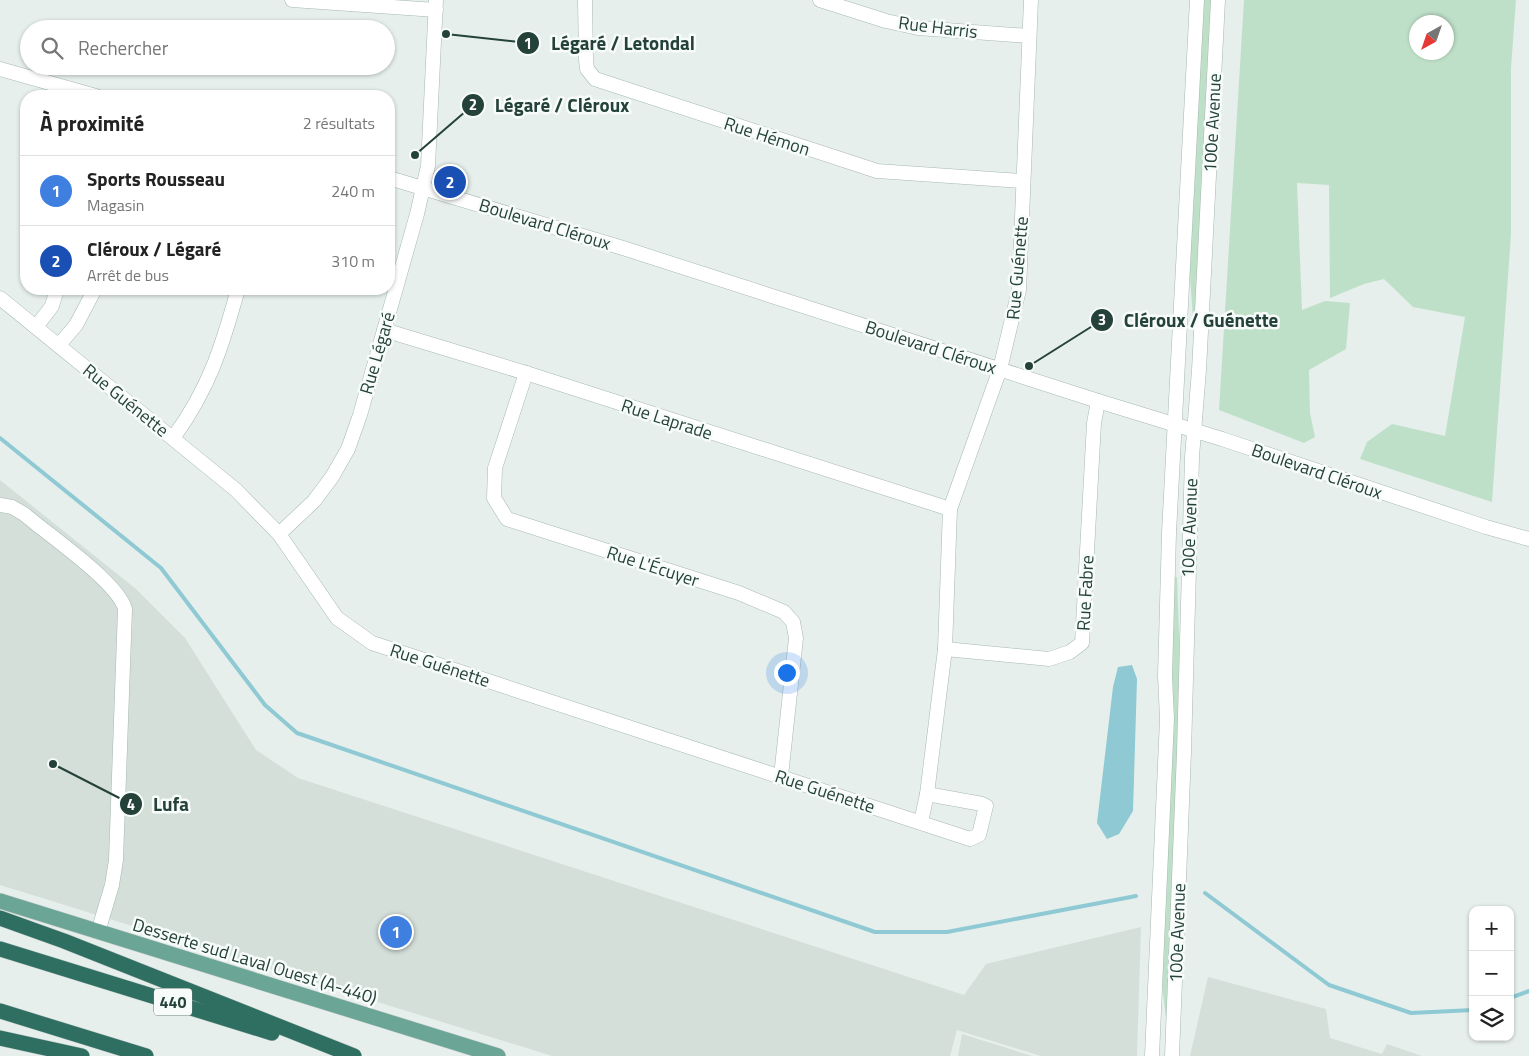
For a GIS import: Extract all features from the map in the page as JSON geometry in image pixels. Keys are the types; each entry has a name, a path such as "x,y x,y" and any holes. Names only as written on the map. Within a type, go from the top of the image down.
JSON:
{"highway":[{"path":"0,918 64,941 354,1056"},
{"name":"440","path":"0,949 345,1056"},
{"path":"0,1011 146,1056"},
{"path":"0,1038 82,1056"}],"main road":[{"name":"Desserte sud Laval Ouest (A-440)","path":"0,901 498,1056"}],"street":[{"path":"293,0 436,5"},
{"name":"Rue Hémon","path":"585,0 587,69 595,79 876,171 1024,181"},
{"name":"Rue Harris","path":"820,0 886,21 918,28 1029,36"},
{"name":"Rue Guénette","path":"921,822 927,794 945,649 950,509 1000,370 1018,290 1031,0"},
{"name":"100e Avenue","path":"1152,1056 1167,720 1165,676 1174,424 1197,0"},
{"name":"100e Avenue","path":"1172,1056 1184,752 1189,533 1218,0"},
{"name":"Rue Légaré","path":"395,290 428,166 436,5"},
{"path":"0,69 20,75"},
{"path":"21,75 75,90"},
{"name":"Boulevard Cléroux","path":"395,180 623,248 1098,402 1194,430 1407,502 1529,539"},
{"path":"36,327 52,306 55,295"},
{"path":"60,345 76,325 91,295"},
{"path":"172,438 192,411 207,384 219,355 236,295"},
{"name":"Rue Légaré","path":"279,534 314,500 332,477 348,449 360,415 394,295"},
{"name":"Rue Guénette","path":"0,298 236,490 279,534 337,618 372,643 970,839 979,835 986,806 927,794"},
{"name":"Rue Laprade","path":"384,330 526,373 950,509"},
{"name":"Rue L'Écuyer","path":"526,373 495,468 494,498 507,519 739,593 784,612 792,622 796,638 781,776"},
{"name":"Rue Fabre","path":"945,649 1049,659 1070,652 1082,643 1094,423 1098,402"},
{"path":"0,505 18,510 97,574 117,594 125,609 116,860 112,886 98,932"}],"shaded area":[{"path":"0,480 136,589 185,638 256,750 298,778 964,995 986,964 1141,927 1137,1056 1041,1056 957,1030 950,1056 552,1056 0,885"},
{"path":"1208,977 1326,1009 1330,1038 1382,1054 1387,1044 1422,1056 1190,1056"},
{"path":"962,1034 1032,1056 958,1056"}],"green space":[{"path":"1203,0 1212,0 1195,320 1193,319 1189,262"},
{"path":"1244,0 1516,0 1511,68 1511,234 1492,502 1360,459 1367,442 1392,424 1445,436 1465,317 1413,307 1384,279 1364,284 1330,298 1329,185 1297,183 1302,310 1325,301 1350,303 1346,349 1309,370 1310,413 1315,437 1304,443 1219,410"},
{"path":"1174,577 1177,577 1181,690 1168,1019 1166,1019 1162,984"}],"water":[{"path":"1132,665 1137,679 1133,811 1119,834 1107,839 1097,823 1113,687 1118,667"}],"waterway":[{"path":"0,438 161,568 265,705 297,733 875,932 947,932 1136,896"},
{"path":"1205,893 1329,985 1411,1013 1469,1010"},
{"path":"1514,997 1529,991"}],"place":[{"name":"Légaré / Letondal","path":"446,34"},
{"name":"Légaré / Cléroux","path":"415,155"},
{"name":"Cléroux / Légaré","path":"450,182"},
{"name":"Cléroux / Guénette","path":"1029,366"},
{"name":"Lufa","path":"53,764"},
{"name":"Sports Rousseau","path":"396,932"}]}
